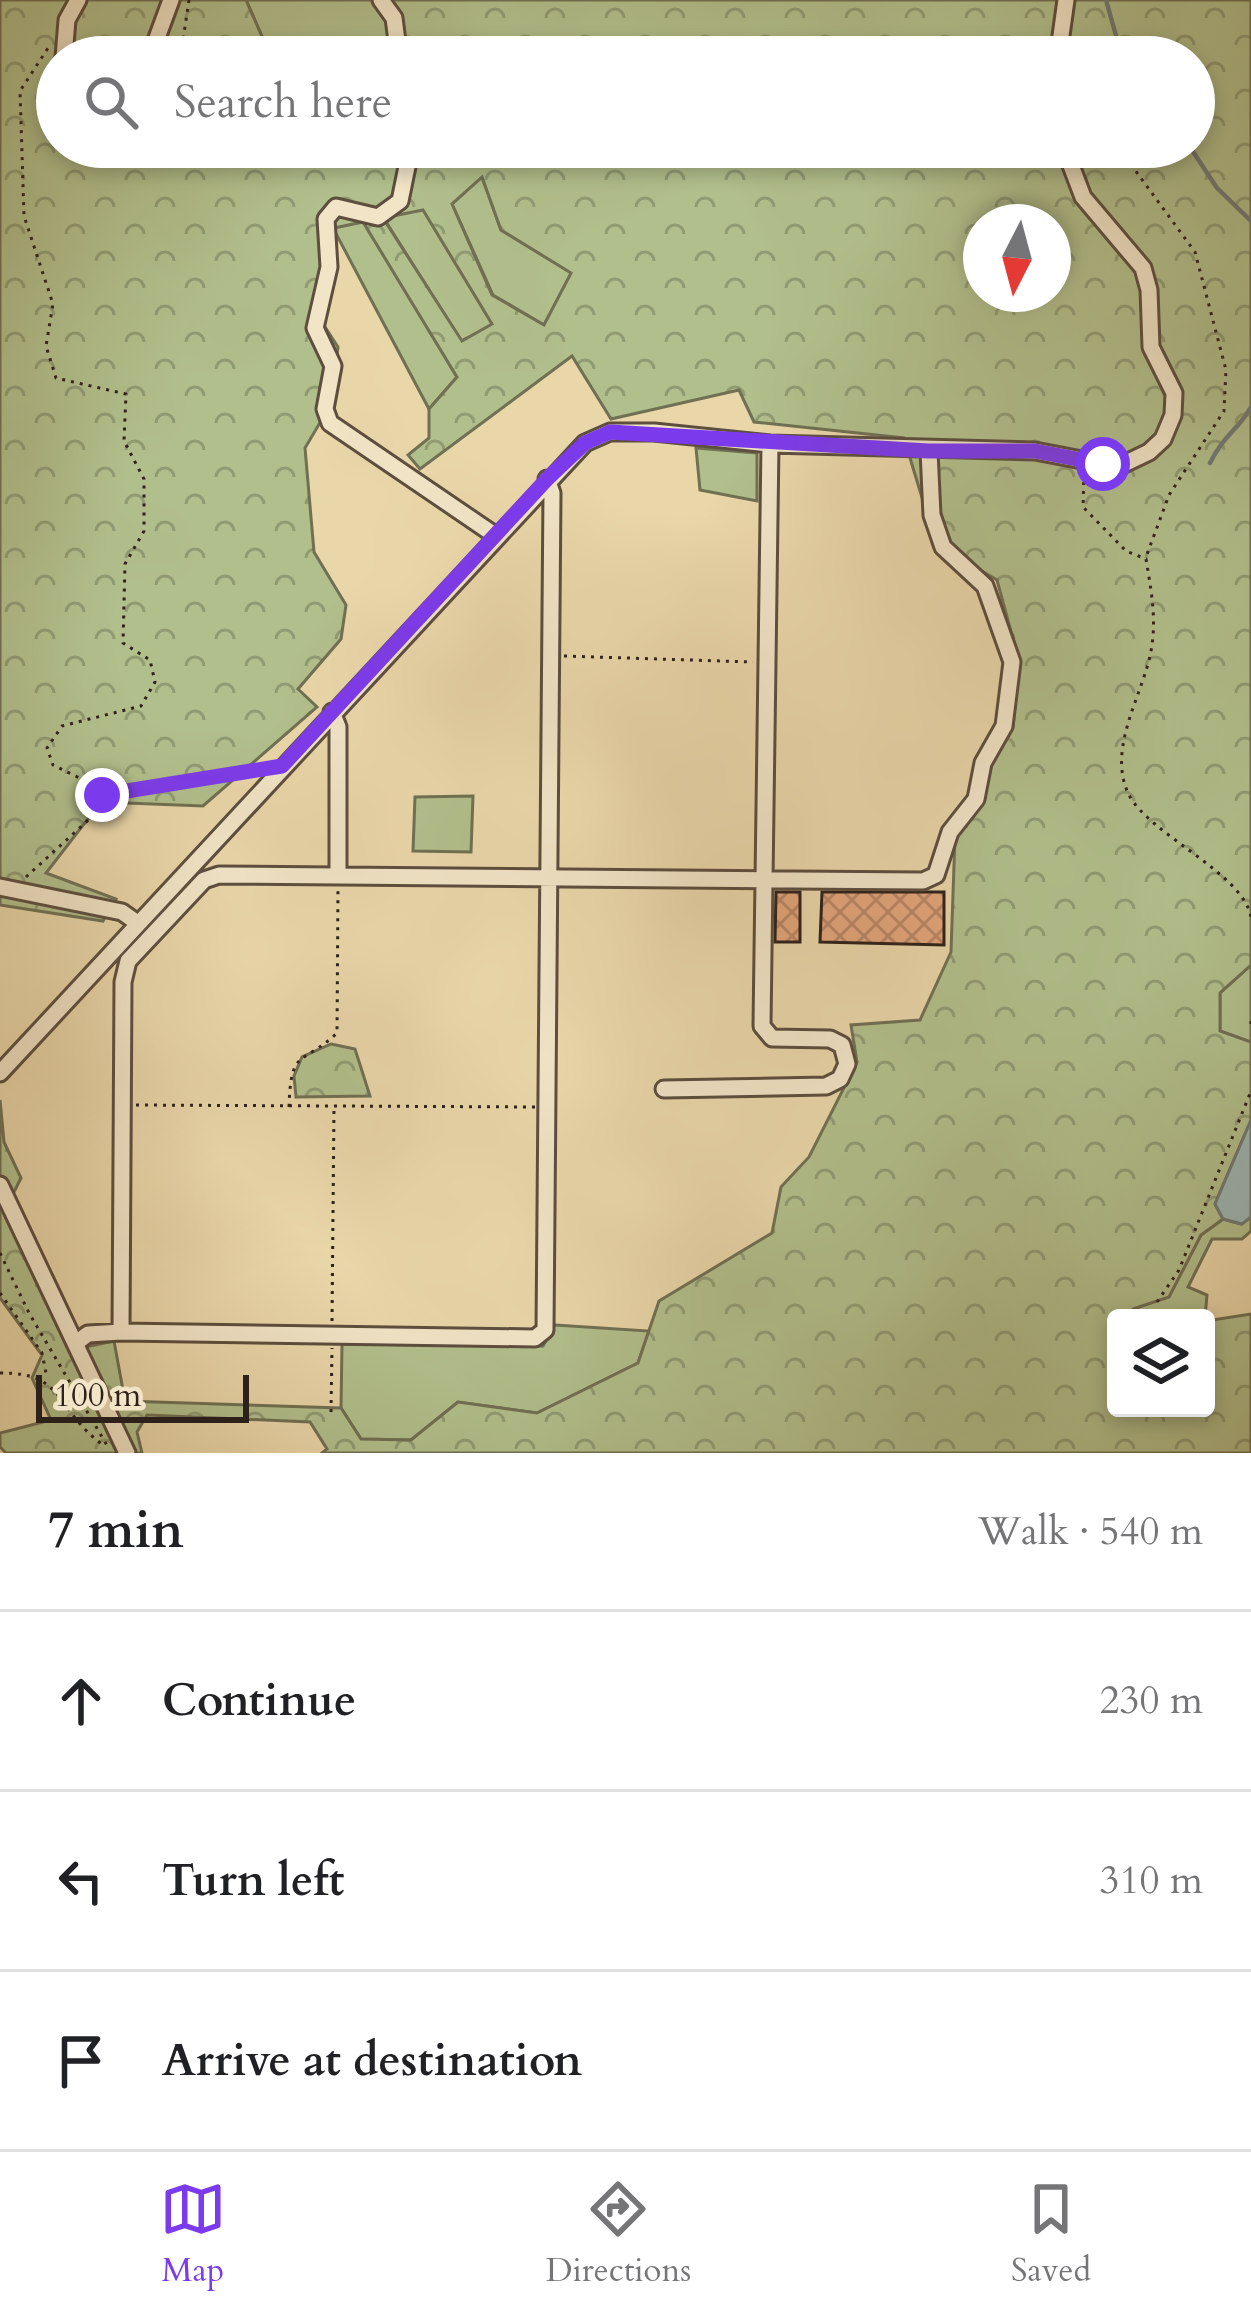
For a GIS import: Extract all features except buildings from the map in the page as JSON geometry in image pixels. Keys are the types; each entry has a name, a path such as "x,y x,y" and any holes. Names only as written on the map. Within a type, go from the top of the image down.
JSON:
{"street":[{"path":"66,36 67,20 78,0"},
{"path":"158,36 171,0"},
{"path":"381,0 394,18 396,36"},
{"path":"1061,36 1066,0"},
{"path":"407,168 400,201 378,217 336,207 326,219 329,267 315,328 332,366 325,409 330,423 496,536"},
{"path":"0,1073 585,443 610,432 770,444 1035,451 1124,464 1149,452 1168,427 1174,393 1151,347 1150,290 1143,268 1083,196 1072,168"},
{"path":"664,1089 826,1086 840,1079 847,1064 842,1046 830,1039 772,1038 762,1026 770,444"},
{"path":"121,1332 123,982 128,962 204,880 219,874 923,881 936,875 950,832 976,799 983,763 1004,726 1012,662 985,586 943,547 932,515 928,451"},
{"path":"76,1343 88,1334 121,1332 536,1338 545,1330 552,493 548,478"},
{"path":"332,712 338,728 338,875"},
{"path":"8,887 122,913 136,922"},
{"path":"0,1185 127,1453"}],"path":[{"path":"184,36 189,0"},
{"path":"57,36 67,20"},
{"path":"36,67 20,92 24,216 53,304 46,346 56,378 126,394 124,441 143,479 144,531 125,564 123,643 150,660 155,682 141,706 62,726 47,748 53,765 92,784 102,795"},
{"path":"1139,168 1196,252 1226,370 1224,411 1169,495 1146,559 1155,616 1151,653 1127,726 1123,771 1130,796 1240,892 1251,917"},
{"path":"1086,459 1083,507 1126,550 1146,559"},
{"path":"551,656 766,662"},
{"path":"102,795 282,766"},
{"path":"8,887 96,813 102,795"},
{"path":"290,1108 290,1072 305,1051 337,1033 338,875"},
{"path":"1156,1302 1179,1270 1251,1091"},
{"path":"122,1105 548,1107"},
{"path":"331,1412 334,1108"},
{"path":"0,1253 104,1446"},
{"path":"0,1293 42,1353 47,1380 77,1426 104,1446 127,1453"},
{"path":"0,1373 31,1373 47,1380"}],"green space":[{"path":"0,0 246,0 262,36 36,36 36,168 1215,168 1215,36 392,36 384,0 1251,0 1251,965 1220,993 1220,1031 1251,1042 1251,1120 1215,1204 1223,1219 1201,1235 1169,1297 1133,1309 1107,1309 1107,1417 1215,1417 1215,1320 1251,1314 1251,1453 322,1453 327,1449 310,1422 147,1415 137,1432 142,1453 6,1453 0,1447 0,1433 51,1420 32,1378 42,1355 0,1298 0,1100 4,1142 21,1178 6,1208 71,1350 114,1341 125,1401 341,1408 361,1439 411,1440 458,1402 537,1413 638,1363 659,1301 772,1233 781,1187 809,1157 857,1062 851,1025 920,1020 951,952 955,836 984,800 993,757 1013,728 1019,661 997,580 936,544 904,438 754,422 739,390 611,419 572,356 420,469 408,455 429,438 429,409 457,377 363,222 334,228 318,316 338,347 331,404 305,448 314,552 346,605 341,639 298,689 317,707 203,806 101,802 46,873 116,899 103,921 0,905","holes":["482,177 501,230 571,273 544,325 492,295 452,204","423,210 492,324 462,341 383,218"]},
{"path":"246,0 384,0 392,36 262,36"},
{"path":"482,177 501,230 572,273 544,325 493,295 452,204"},
{"path":"423,209 493,325 461,341 383,217"},
{"path":"363,221 457,377 429,409 333,228"},
{"path":"696,448 757,453 757,501 700,490"},
{"path":"473,796 471,852 413,851 415,797"},
{"path":"1251,965 1251,1042 1220,1031 1220,993"},
{"path":"331,1044 355,1049 370,1096 296,1097 294,1076 302,1057"},
{"path":"1251,1217 1251,1231 1242,1239 1212,1239 1188,1287 1207,1295 1206,1309 1132,1309 1169,1296 1201,1235 1223,1219 1241,1224"},
{"path":"555,1325 649,1331 638,1363 537,1413 458,1402 411,1440 361,1439 341,1408 342,1344 543,1346"}],"water":[{"path":"1251,1120 1251,1217 1242,1224 1223,1219 1215,1204"}],"waterway":[{"path":"1106,0 1116,36"},
{"path":"1204,168 1251,221"},
{"path":"1210,463 1251,407"}],"route":[{"path":"102,795 282,766 548,478 585,443 610,432 770,444 1035,451 1103,464"}]}
